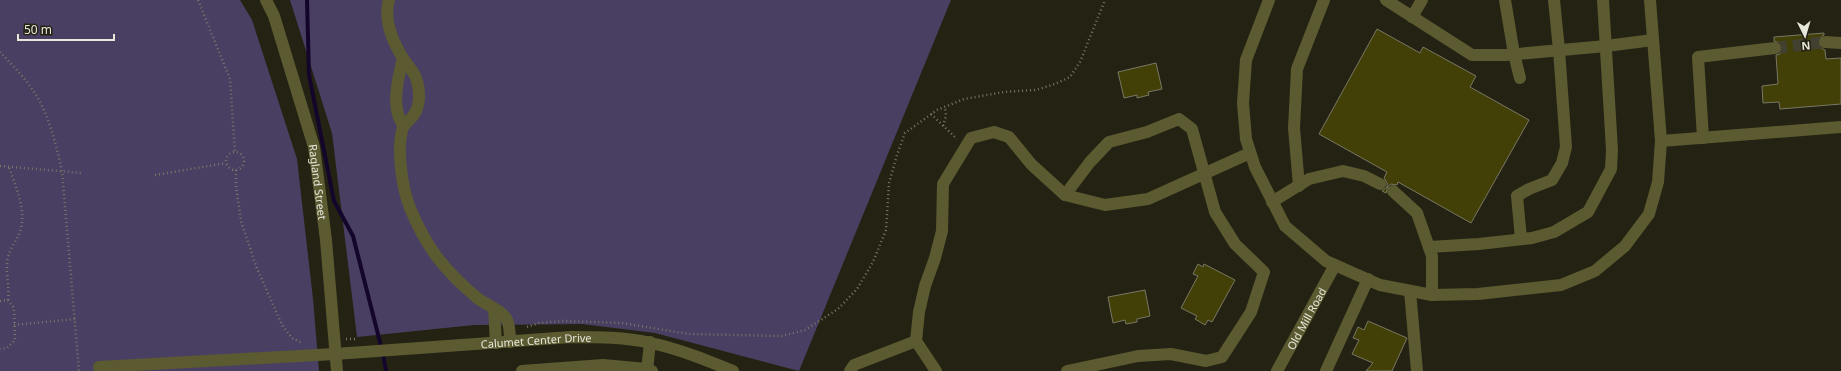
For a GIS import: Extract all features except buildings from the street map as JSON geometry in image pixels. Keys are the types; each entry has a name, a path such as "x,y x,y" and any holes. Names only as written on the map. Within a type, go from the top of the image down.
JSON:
{"street":[{"name":"Ragland Street","path":"266,0 274,16 314,147 326,240 337,371"},
{"path":"1270,0 1246,60 1243,103 1246,139 1250,153 1255,167 1285,226 1326,261 1380,285 1432,295 1478,294 1561,285 1595,271 1625,246 1649,214 1658,182 1661,141 1650,0"},
{"path":"1299,186 1294,128 1297,69 1324,0"},
{"path":"1386,0 1472,55 1514,54 1606,46 1653,40"},
{"path":"1412,16 1422,0"},
{"path":"1505,0 1514,54 1520,78"},
{"path":"1521,239 1517,196 1529,189 1552,180 1562,163 1566,147 1554,0"},
{"path":"1429,247 1479,244 1521,239 1554,232 1588,212 1611,169 1612,150 1603,0"},
{"path":"385,1 392,38 416,77 419,97 414,115 404,126 400,151 404,181 410,206 421,233 436,258 460,284 482,302 498,310 507,319 510,342"},
{"path":"1825,42 1841,43"},
{"path":"1703,138 1698,56 1775,48"},
{"path":"403,58 398,77 397,109 399,120 404,126"},
{"path":"1065,195 1090,162 1109,142 1148,132 1179,119 1192,130 1215,212 1235,244 1264,272 1251,312 1222,357 1206,361 1171,354 1138,356 1084,369 1067,371"},
{"path":"1661,141 1841,128"},
{"path":"936,371 916,341 919,312 924,286 935,258 942,231 943,184 971,138 994,132 1009,137 1031,164 1065,195 1105,205 1148,199 1250,153"},
{"path":"1272,202 1309,179 1343,171 1364,176 1380,184"},
{"path":"1393,191 1417,213 1432,256 1432,295"},
{"name":"Old Mill Road","path":"1277,371 1336,265"},
{"path":"1326,371 1368,279"},
{"path":"1410,291 1417,371"},
{"path":"494,309 496,343"},
{"name":"Calumet Center Drive","path":"98,367 171,367 571,337 605,337 650,342 684,352 733,371"},
{"path":"850,371 854,365 916,341"},
{"path":"522,371 603,365 648,370 650,342"}],"path":[{"path":"198,0 230,79 235,152"},
{"path":"525,327 539,323 563,320 622,323 689,334 782,336 805,330 838,308 857,289 874,262 886,230 889,183 905,132 931,114 964,99 1004,92 1036,90 1070,77 1080,62 1105,0"},
{"path":"0,52 23,77 42,105 55,139 62,171 78,371"},
{"path":"943,126 946,116 945,107"},
{"path":"931,114 966,146"},
{"path":"235,152 241,154 244,159 242,167 236,170 229,167 226,163 228,155 235,152"},
{"path":"155,175 226,163"},
{"path":"0,166 82,173"},
{"path":"0,349 7,348 15,340 14,308 8,300 7,268 9,254 20,234 23,221 22,207 9,167"},
{"path":"236,170 236,186 241,221 256,266 282,325 292,338 303,344 307,344"},
{"path":"0,301 8,300"},
{"path":"14,325 75,319"}],"shaded area":[{"path":"0,0 240,0 252,20 297,159 313,299 319,371 0,371"},
{"path":"290,0 951,0 799,371 655,333 582,324 474,325 357,337 332,133"}],"waterway":[{"path":"307,0 309,75 334,201 353,236 386,371"}],"tunnel":[{"path":"1775,48 1825,42"}]}
